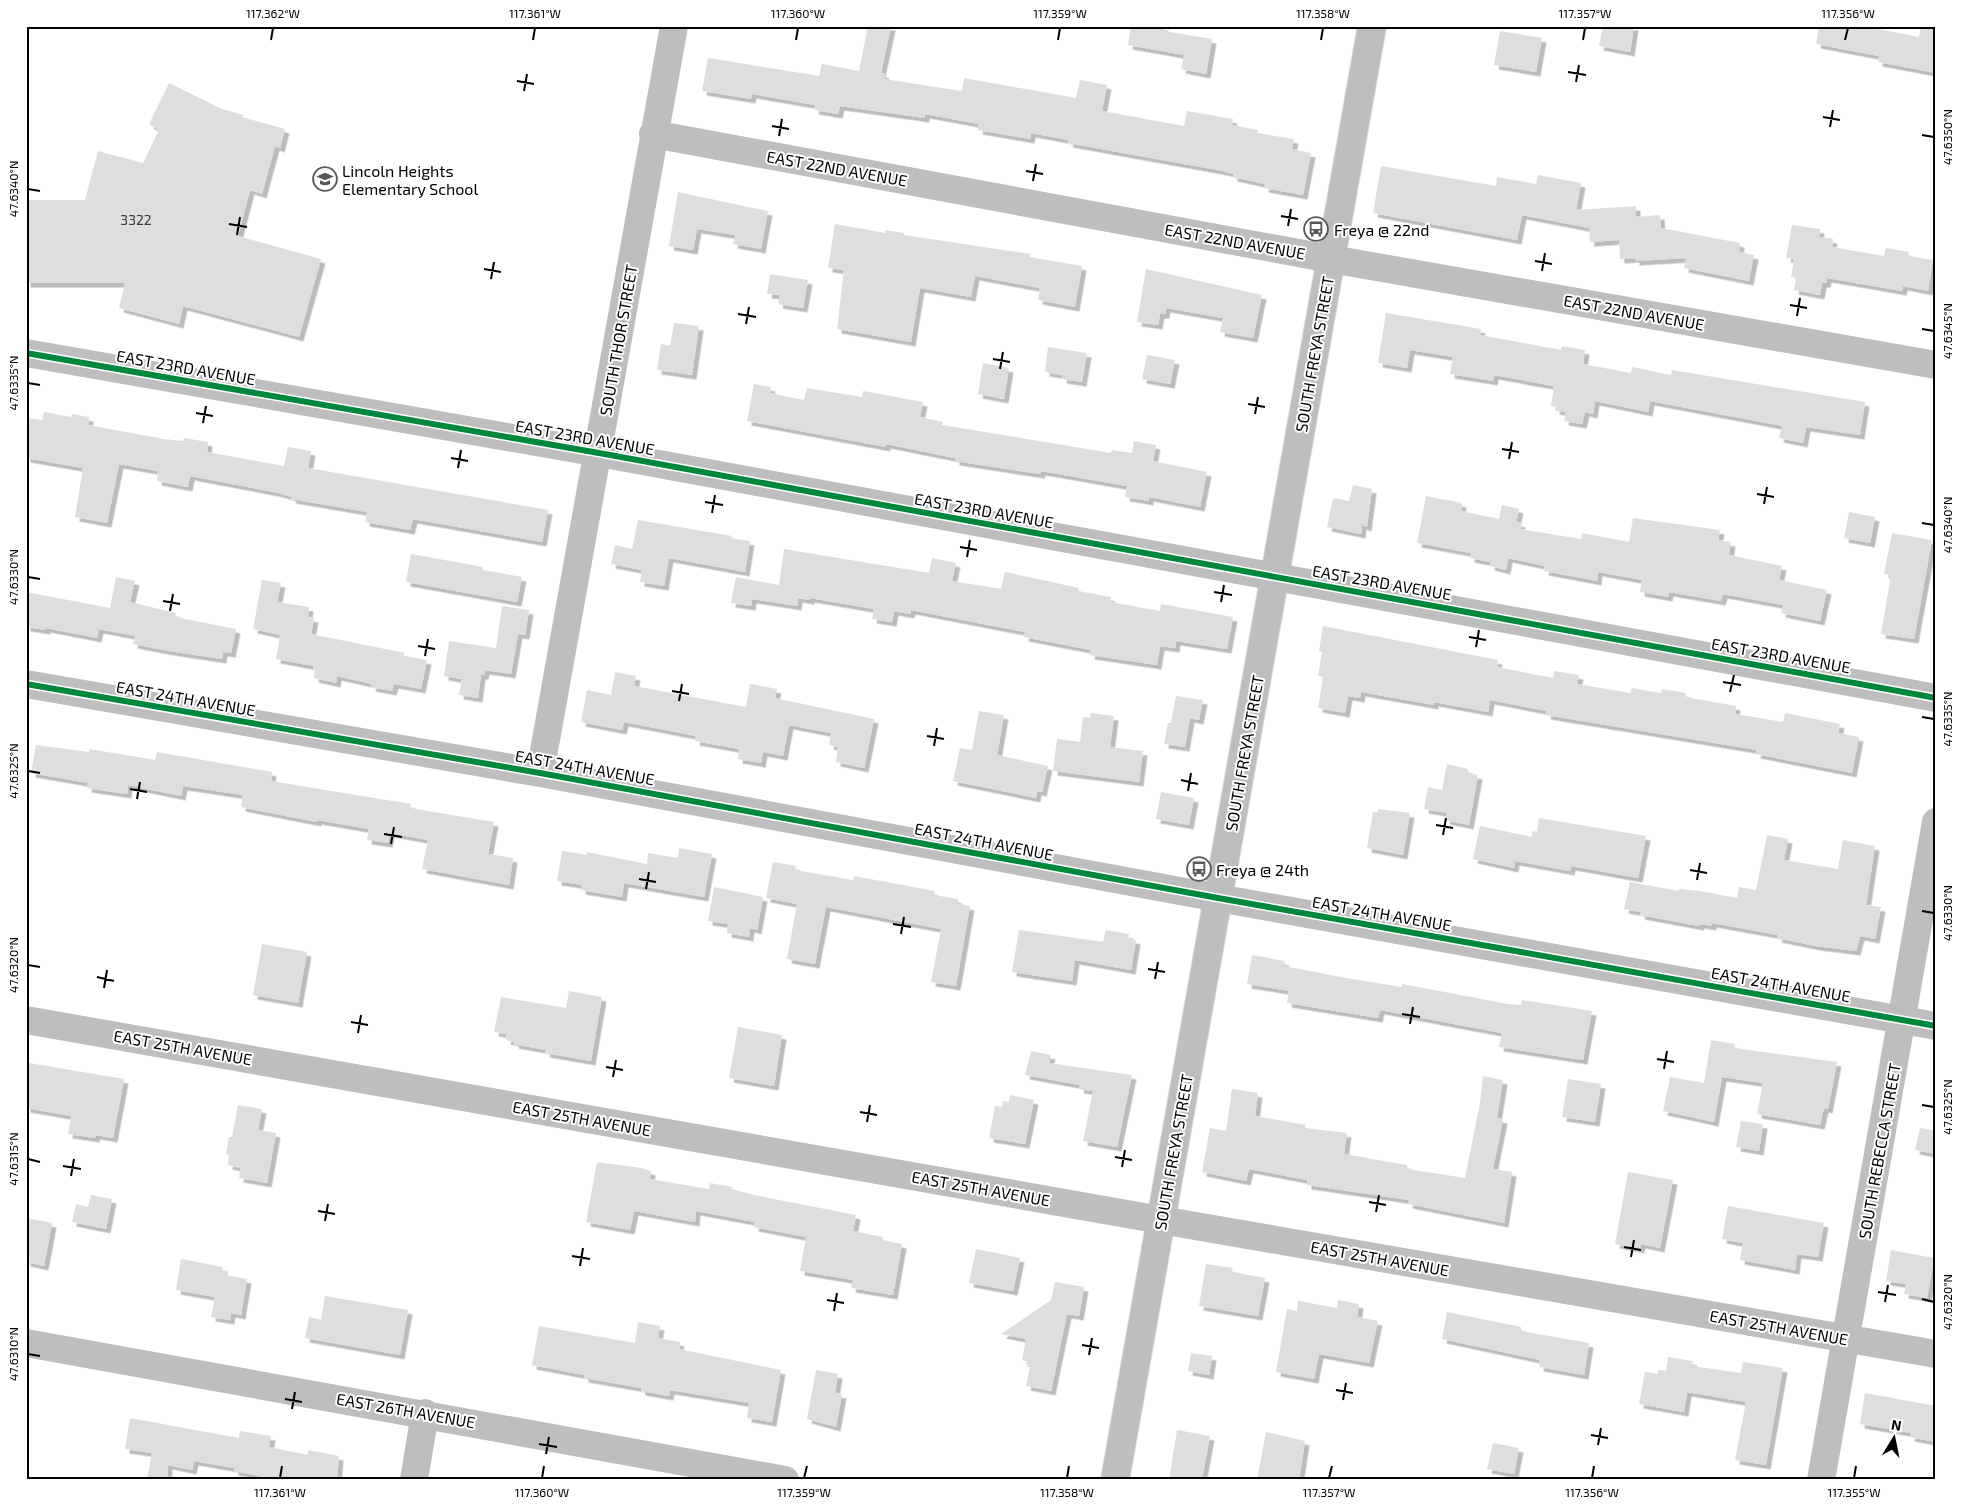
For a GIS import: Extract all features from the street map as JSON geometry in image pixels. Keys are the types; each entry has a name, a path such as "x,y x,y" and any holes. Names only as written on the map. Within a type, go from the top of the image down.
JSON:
{"street":[{"name":"SOUTH THOR STREET","path":"540,773 599,453 653,134 674,26"},
{"name":"SOUTH FREYA STREET","path":"1115,1480 1372,26"},
{"name":"EAST 22ND AVENUE","path":"653,134 1331,259 1936,365"},
{"name":"EAST 23RD AVENUE","path":"26,353 599,453 1936,698"},
{"name":"EAST 24TH AVENUE","path":"26,684 540,773 1218,898 1936,1026"},
{"name":"SOUTH REBECCA STREET","path":"1821,1480 1936,822"},
{"name":"EAST 25TH AVENUE","path":"26,1020 1161,1220 1936,1354"},
{"name":"EAST 26TH AVENUE","path":"26,1343 425,1413 785,1480"},
{"path":"414,1480 425,1413"}],"building":[{"path":"868,26 891,26 881,73 885,74 884,79 962,91 964,78 1076,98 1080,80 1107,85 1102,111 1184,126 1187,111 1233,119 1232,125 1258,130 1257,133 1294,139 1292,149 1311,153 1303,195 1264,188 1265,184 1233,177 1233,174 1223,171 1068,143 1069,140 1031,133 1030,139 978,130 979,124 925,114 925,118 840,106 838,114 814,110 815,105 752,94 751,99 702,91 708,58 819,76 822,64 859,71"},
{"path":"1131,26 1164,26 1164,31 1212,39 1206,74 1181,69 1184,55 1128,45"},
{"path":"1603,26 1634,26 1630,52 1599,46"},
{"path":"1819,26 1873,26 1873,28 1919,37 1921,26 1936,26 1936,73 1878,62 1879,56 1816,44"},
{"path":"1500,31 1542,38 1536,72 1494,65"},
{"path":"169,83 222,109 243,115 242,117 285,129 280,148 275,146 262,194 250,190 238,236 321,259 299,337 183,306 179,324 119,308 125,283 26,283 29,200 85,200 98,151 143,163 159,130 149,124"},
{"path":"1381,166 1496,186 1497,177 1536,184 1538,175 1581,183 1576,210 1636,206 1636,217 1660,215 1661,228 1740,243 1739,252 1754,255 1749,281 1684,268 1686,258 1635,261 1635,258 1620,259 1619,240 1590,242 1589,228 1522,215 1517,240 1373,213"},
{"path":"678,192 768,211 761,249 733,244 735,235 697,229 693,250 669,246"},
{"path":"835,224 885,233 885,230 904,233 904,235 1030,254 1030,257 1082,266 1075,307 1038,300 1040,288 975,276 971,297 920,288 911,342 837,329 844,270 828,268"},
{"path":"1792,225 1820,229 1819,237 1833,239 1832,247 1884,256 1886,248 1909,252 1908,256 1933,260 1928,291 1903,286 1902,291 1827,278 1826,283 1822,283 1820,295 1794,290 1796,278 1791,277 1794,259 1786,258"},
{"path":"1146,269 1262,295 1253,338 1220,332 1223,318 1166,308 1165,314 1160,314 1158,325 1137,322"},
{"path":"770,274 808,280 803,308 778,304 780,295 767,294"},
{"path":"1386,313 1481,329 1480,335 1561,350 1562,346 1585,350 1583,364 1631,373 1632,367 1671,375 1672,370 1865,402 1860,435 1806,427 1803,443 1779,438 1782,426 1650,401 1648,412 1595,401 1593,414 1585,412 1582,424 1564,421 1566,412 1555,410 1556,407 1551,406 1554,386 1494,375 1493,381 1450,374 1453,357 1410,350 1407,368 1378,363"},
{"path":"674,323 699,326 692,375 657,370 661,344 670,346"},
{"path":"1048,347 1087,353 1082,382 1062,379 1063,375 1045,372"},
{"path":"1147,355 1175,360 1170,384 1142,379"},
{"path":"983,363 1009,368 1004,399 978,394"},
{"path":"754,384 771,387 770,393 804,400 807,388 862,397 863,391 923,402 920,417 943,422 942,425 1111,453 1112,450 1132,453 1134,441 1156,445 1153,461 1207,472 1200,507 1149,497 1149,501 1125,497 1127,486 1041,471 1040,474 955,461 955,458 886,444 886,447 747,421"},
{"path":"44,412 71,417 72,414 89,417 88,425 164,439 183,441 184,438 208,442 207,452 284,466 288,447 311,451 308,468 548,510 542,542 413,519 410,530 365,522 367,512 291,499 292,497 279,493 190,476 188,487 157,481 158,471 119,464 107,523 75,517 83,468 26,458 26,418 42,420"},
{"path":"1353,485 1372,489 1367,527 1362,525 1361,534 1327,527 1333,498 1349,501"},
{"path":"1426,496 1462,503 1461,511 1499,519 1502,505 1519,509 1516,522 1521,523 1520,529 1581,539 1582,533 1629,542 1633,518 1720,530 1718,540 1731,542 1729,555 1782,566 1779,580 1827,590 1820,621 1781,613 1783,605 1723,594 1721,601 1669,592 1668,597 1640,592 1642,580 1598,572 1597,581 1544,571 1545,566 1508,558 1506,570 1490,566 1490,562 1470,558 1471,553 1417,543"},
{"path":"1849,512 1875,517 1870,543 1844,538"},
{"path":"638,520 732,536 731,538 750,541 745,572 669,558 664,586 640,582 642,570 611,564 615,545 632,549"},
{"path":"1892,533 1932,540 1914,639 1881,634 1891,575 1884,574"},
{"path":"784,549 929,573 932,558 956,563 952,581 1001,589 1005,572 1079,588 1078,591 1111,597 1110,602 1160,611 1161,604 1233,617 1227,649 1176,641 1175,648 1160,646 1157,665 1090,655 1091,650 1024,637 1025,632 911,610 910,614 894,611 892,622 872,619 874,609 810,598 810,600 798,598 797,606 752,599 751,606 731,603 736,577 779,585"},
{"path":"411,554 483,567 483,570 522,577 517,602 406,582"},
{"path":"116,577 135,581 130,602 176,613 175,617 236,629 231,653 223,652 222,659 169,651 133,644 135,636 99,629 97,638 46,628 46,630 26,627 26,592 110,608"},
{"path":"262,580 281,583 277,602 309,607 308,617 314,618 311,634 405,653 404,656 427,660 421,689 394,684 392,691 371,687 372,684 337,676 336,683 314,678 315,670 313,670 313,666 276,659 280,635 253,629"},
{"path":"502,606 529,610 525,635 518,634 511,674 485,670 484,675 481,675 478,698 459,695 462,679 444,676 449,641 496,648"},
{"path":"1323,626 1498,660 1497,667 1553,678 1554,671 1579,675 1577,684 1630,693 1632,688 1661,693 1662,689 1686,693 1685,697 1736,706 1735,714 1783,722 1785,713 1840,724 1838,733 1859,737 1852,773 1756,754 1757,750 1546,715 1547,711 1490,700 1488,712 1361,692 1360,698 1348,696 1345,713 1318,708 1323,677 1318,676 1322,652 1319,651"},
{"path":"615,672 636,676 634,686 746,707 750,684 777,689 775,698 874,719 864,768 836,762 838,747 829,745 831,733 789,725 783,756 763,752 761,763 738,759 739,749 695,741 696,736 624,722 622,730 581,722 587,690 611,695"},
{"path":"1176,696 1203,700 1199,720 1190,718 1185,747 1164,744 1168,723 1171,723"},
{"path":"979,711 1004,715 997,755 1048,766 1042,792 1037,791 1036,798 953,781 960,748 972,750"},
{"path":"1091,713 1114,716 1110,747 1143,751 1139,782 1053,771 1057,739 1080,742 1083,717 1090,718"},
{"path":"36,745 89,752 89,749 155,760 157,752 272,772 271,781 411,804 410,808 494,822 488,854 513,858 509,885 422,869 428,840 390,833 388,843 367,840 369,829 317,820 317,822 241,807 243,795 183,786 181,796 128,785 127,794 87,788 88,783 31,773"},
{"path":"1447,764 1468,769 1468,773 1478,775 1469,825 1445,820 1447,813 1424,809 1428,787 1442,790"},
{"path":"1161,792 1194,798 1189,825 1156,819"},
{"path":"1378,809 1410,813 1403,855 1367,848 1373,812 1378,812"},
{"path":"1539,818 1646,836 1638,878 1571,866 1570,871 1515,861 1514,868 1473,859 1480,826 1532,837 1532,831 1537,832"},
{"path":"1767,835 1788,839 1784,860 1838,869 1843,840 1875,846 1866,905 1881,907 1875,939 1860,936 1856,951 1816,946 1777,938 1778,935 1712,923 1712,926 1700,924 1699,926 1640,915 1641,912 1624,909 1630,882 1679,891 1679,889 1700,891 1737,898 1739,887 1756,890"},
{"path":"679,848 712,854 704,897 624,883 622,897 581,890 582,885 557,881 562,851 587,855 587,852 647,864 648,853 678,858"},
{"path":"773,862 796,866 795,870 853,880 854,876 935,891 934,895 958,899 958,904 970,906 956,986 931,982 941,929 826,907 815,964 787,959 797,904 766,898"},
{"path":"714,887 763,897 757,930 750,928 749,937 727,933 728,924 708,921"},
{"path":"1019,930 1103,942 1106,930 1129,934 1128,938 1136,940 1131,970 1075,960 1072,981 1012,972"},
{"path":"262,944 307,952 298,1003 253,995"},
{"path":"1252,955 1285,961 1284,966 1346,978 1402,987 1402,984 1508,1004 1521,1005 1522,1000 1592,1011 1583,1060 1499,1047 1502,1033 1380,1010 1378,1018 1287,1003 1289,991 1247,984"},
{"path":"569,991 602,997 591,1061 545,1053 546,1050 514,1044 515,1042 506,1040 507,1034 494,1032 501,997 566,1008"},
{"path":"738,1027 782,1035 774,1086 729,1078"},
{"path":"1711,1040 1735,1044 1734,1048 1837,1062 1828,1109 1824,1108 1820,1125 1757,1114 1763,1083 1722,1077 1714,1122 1663,1111 1670,1077 1704,1083"},
{"path":"1031,1051 1051,1055 1049,1063 1132,1075 1117,1147 1083,1141 1093,1091 1079,1089 1080,1085 1025,1075"},
{"path":"29,1063 124,1079 113,1138 96,1135 95,1138 68,1134 71,1116 26,1108 26,1079"},
{"path":"1483,1076 1503,1080 1497,1118 1503,1119 1493,1169 1512,1172 1504,1223 1408,1204 1409,1200 1307,1185 1307,1180 1249,1169 1246,1181 1202,1172 1210,1128 1226,1131 1232,1089 1258,1093 1255,1116 1306,1125 1305,1128 1347,1133 1344,1154 1407,1165 1407,1169 1465,1178 1480,1103"},
{"path":"1568,1079 1601,1084 1595,1122 1562,1117"},
{"path":"1010,1095 1034,1100 1025,1144 989,1138 995,1106 1002,1107 1003,1101 1009,1102"},
{"path":"238,1105 262,1109 258,1130 276,1133 267,1183 239,1178 241,1168 228,1165 229,1155 226,1154 229,1137 232,1137"},
{"path":"1741,1121 1763,1124 1759,1151 1736,1147"},
{"path":"1920,1128 1936,1131 1936,1154 1915,1150"},
{"path":"597,1162 651,1171 650,1179 709,1189 710,1183 732,1187 732,1189 754,1195 856,1215 853,1231 883,1237 883,1240 902,1244 893,1295 851,1288 853,1280 800,1271 806,1237 754,1227 755,1222 696,1211 695,1222 634,1211 630,1230 586,1222"},
{"path":"1628,1172 1673,1180 1660,1248 1641,1244 1640,1249 1615,1244"},
{"path":"91,1195 112,1199 106,1229 72,1222 76,1204 88,1207"},
{"path":"1728,1206 1824,1223 1818,1257 1797,1254 1795,1270 1740,1260 1743,1243 1722,1239"},
{"path":"26,1218 52,1223 44,1266 26,1262"},
{"path":"976,1249 1020,1258 1013,1291 969,1283"},
{"path":"1891,1250 1934,1258 1927,1298 1904,1294 1906,1284 1886,1281"},
{"path":"181,1259 223,1267 222,1271 226,1272 225,1275 247,1279 241,1315 231,1313 230,1320 211,1317 215,1297 176,1290"},
{"path":"1206,1264 1233,1268 1232,1272 1265,1278 1258,1316 1199,1306"},
{"path":"1055,1282 1084,1287 1079,1316 1067,1314 1051,1391 1026,1386 1030,1367 1027,1367 1028,1362 1022,1360 1026,1339 1001,1334 1051,1300"},
{"path":"325,1296 408,1310 400,1355 305,1338 309,1317 321,1320"},
{"path":"1338,1300 1359,1304 1357,1317 1378,1321 1369,1363 1319,1354 1314,1379 1276,1372 1287,1309 1297,1311 1298,1301 1337,1308"},
{"path":"1447,1312 1521,1327 1521,1331 1589,1343 1584,1375 1539,1367 1540,1360 1442,1339"},
{"path":"638,1322 660,1326 658,1338 680,1342 679,1349 781,1370 772,1422 747,1418 749,1403 670,1390 669,1396 641,1391 641,1388 584,1378 584,1375 532,1365 539,1326 635,1343"},
{"path":"1191,1353 1212,1356 1209,1375 1188,1371"},
{"path":"1668,1357 1693,1361 1692,1366 1741,1373 1743,1362 1783,1368 1766,1465 1735,1460 1746,1402 1687,1392 1684,1412 1639,1404 1645,1372 1658,1374 1658,1370 1666,1371"},
{"path":"816,1370 838,1374 835,1393 842,1394 836,1427 807,1419"},
{"path":"1865,1393 1936,1406 1936,1442 1910,1437 1911,1433 1860,1424"},
{"path":"130,1418 239,1438 240,1431 271,1436 269,1447 308,1455 308,1450 339,1456 337,1480 281,1480 234,1471 234,1468 194,1461 192,1470 168,1465 167,1480 147,1480 152,1453 125,1449"},
{"path":"1177,1430 1210,1436 1202,1479 1188,1476 1188,1480 1169,1480"},
{"path":"1266,1432 1305,1441 1299,1480 1257,1480"},
{"path":"1493,1443 1519,1448 1514,1474 1487,1469"}],"cycle path":[{"path":"26,353 599,453 1936,698"},
{"path":"26,684 540,773 1218,898 1936,1026"}],"place":[{"name":"Lincoln Heights Elementary School","path":"325,179"},
{"name":"Freya @ 22nd","path":"1316,229"},
{"name":"Freya @ 24th","path":"1199,869"}]}
